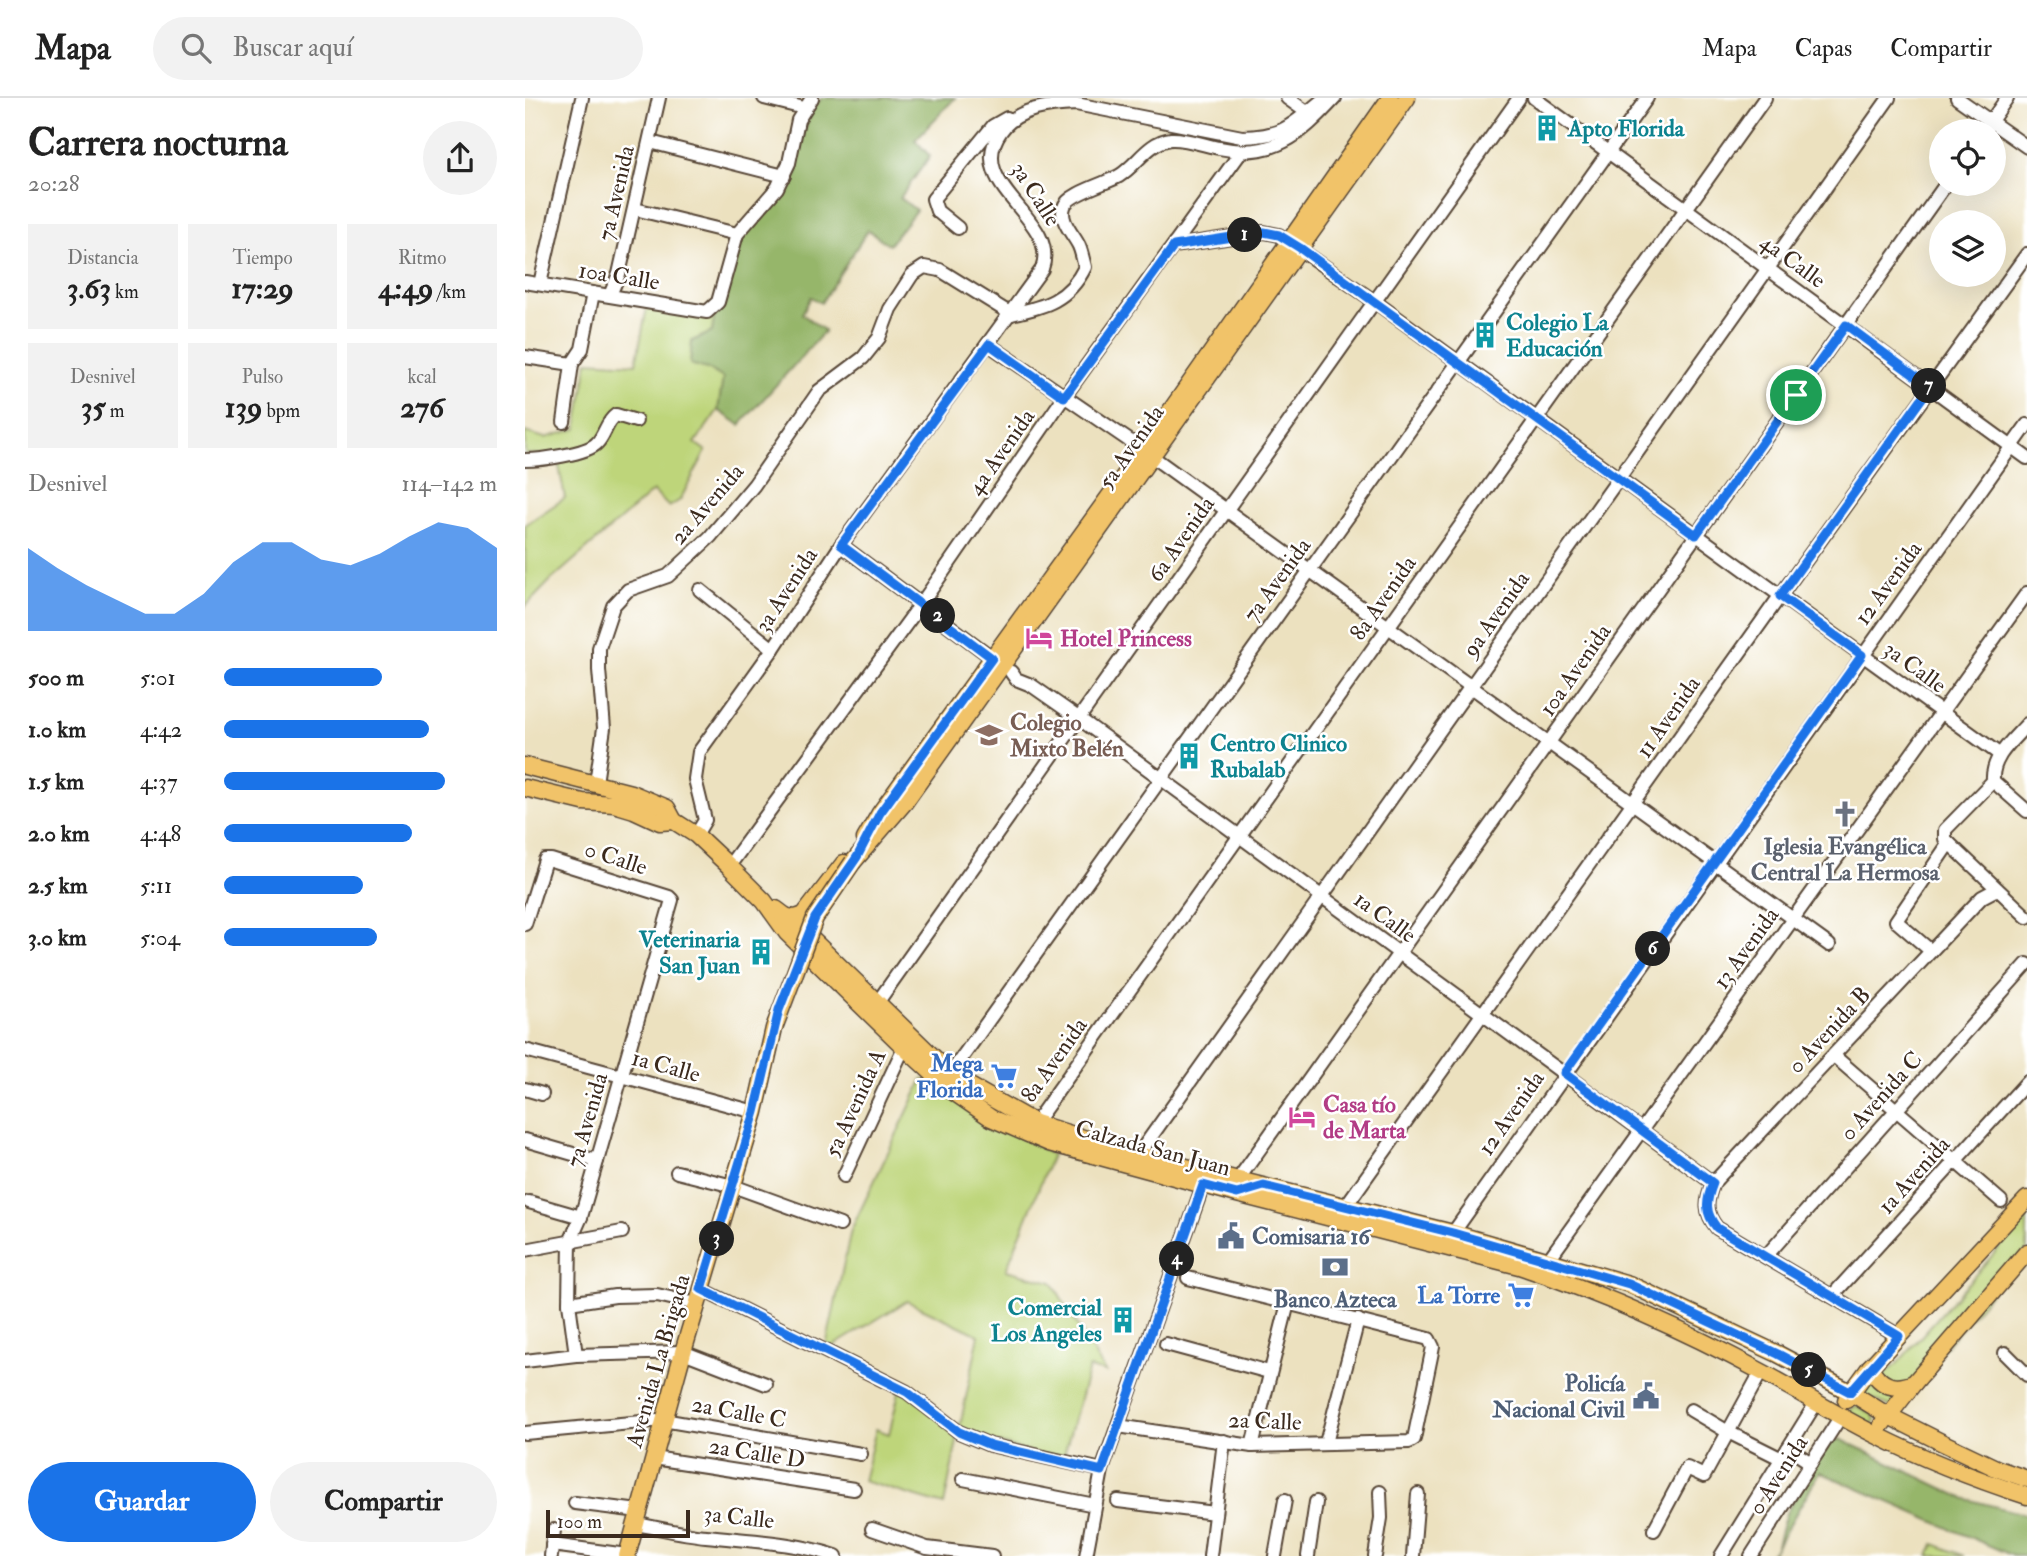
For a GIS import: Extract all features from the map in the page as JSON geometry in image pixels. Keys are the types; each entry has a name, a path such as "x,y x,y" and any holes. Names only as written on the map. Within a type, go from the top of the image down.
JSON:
{"main road":[{"name":"5a Avenida","path":"787,917 804,915 885,817 1002,665 1294,245 1390,98"},
{"name":"5a Avenida","path":"1294,245 1406,98"},
{"name":"Calzada San Juan","path":"525,766 596,783 667,808 674,821 696,835 729,866 764,901 787,933 904,1047 953,1084 991,1118 1049,1143 1451,1240 1549,1259 1629,1284 1778,1354 1887,1415 1998,1469 2027,1479"},
{"path":"525,779 586,794 598,803"},
{"name":"Calzada San Juan","path":"525,788 583,802 634,810 660,822 674,821"},
{"name":"5a Avenida","path":"793,978 821,906 885,817"},
{"name":"5a Avenida","path":"814,941 815,927 828,902 885,817"},
{"name":"Calzada San Juan","path":"764,901 814,941 953,1084 1035,1123 1205,1179"},
{"name":"Avenida La Brigada","path":"627,1555 663,1420 755,1112 774,1028 793,978"},
{"name":"Calzada San Juan","path":"1237,1187 1264,1186 1345,1206 1451,1240 1567,1283 1636,1310 1761,1372 1875,1434 1949,1468 2027,1496"},
{"path":"1841,1416 1850,1392 1870,1367 2027,1199"},
{"path":"1875,1434 1887,1415 2027,1252"},
{"path":"1567,1283 1577,1277 1593,1279 1614,1287 1629,1284"},
{"path":"1870,1367 1883,1384 1904,1387 1914,1383"}],"street":[{"path":"540,284 582,98"},
{"name":"7a Avenida","path":"610,295 619,274 659,98"},
{"path":"635,209 737,234 777,188 789,163 798,120 808,103 764,98"},
{"path":"1287,98 1308,113 1325,98"},
{"path":"1011,314 1037,309 1076,286 1085,267 1079,246 1064,219 1063,207 1069,199 1120,175 1161,141 1174,139 1241,152 1287,141 1314,120 1335,98"},
{"name":"6a Avenida","path":"877,1003 1519,98"},
{"name":"4a Calle","path":"1534,98 2027,458"},
{"name":"7a Avenida","path":"953,1084 958,1063 1647,98"},
{"name":"8a Avenida","path":"1035,1123 1765,98"},
{"name":"9a Avenida","path":"1138,1155 1889,98"},
{"path":"1957,98 1980,119"},
{"path":"1992,119 2007,98"},
{"name":"3a Calle","path":"1011,314 1042,269 1047,257 1043,240 1003,188 993,167 993,142 1005,126 1026,113 1050,105 1076,104 1242,137 1266,136 1284,131 1308,113"},
{"path":"958,228 934,208 935,195 993,126 1018,112 1026,113"},
{"path":"2006,136 2027,147"},
{"path":"650,142 783,176"},
{"name":"4a Avenida","path":"729,866 921,604 1064,397 1241,152"},
{"name":"10a Avenida","path":"1237,1187 1399,953 1937,196"},
{"name":"3a Calle","path":"1174,246 1264,232 1279,235 1999,754"},
{"name":"10a Calle","path":"525,282 707,312 718,302 737,234"},
{"name":"11 Avenida","path":"1345,1206 2027,254"},
{"name":"2a Avenida","path":"596,783 604,728 599,648 613,606 628,590 668,576 710,537 754,485 818,391 863,358 879,338 890,309 912,275 925,268 940,270 1011,314"},
{"path":"564,422 572,364 582,349 593,293"},
{"name":"3a Avenida","path":"696,835 705,820 695,779 699,752 841,545 1011,314"},
{"path":"989,344 1148,453 1829,945"},
{"path":"525,357 572,364"},
{"path":"525,460 592,447 616,415 636,421"},
{"name":"12 Avenida","path":"1451,1240 1564,1073 2027,425"},
{"name":"1a Calle","path":"841,545 1002,665 1016,679 1031,685 1080,720 1713,1183"},
{"path":"700,590 772,649"},
{"name":"13 Avenida","path":"1549,1259 2027,593"},
{"path":"2027,724 1999,754 1992,774 1993,781 2027,811"},
{"path":"1993,781 1945,830 1945,838 2027,917"},
{"path":"1931,951 1896,921 1949,843"},
{"name":"0 Calle","path":"525,924 545,860 656,892 672,900"},
{"name":"0 Avenida B","path":"1766,1256 1717,1228 1706,1210 1713,1183 1982,897 1997,889"},
{"name":"7a Avenida","path":"576,1355 569,1303 569,1242 581,1217 672,900"},
{"name":"0 Avenida C","path":"1766,1256 2027,964"},
{"name":"5a Avenida A","path":"844,1176 904,1047"},
{"name":"1a Calle","path":"525,1049 755,1112"},
{"path":"1834,1056 2001,1201"},
{"name":"1a Avenida","path":"1832,1296 2027,1082"},
{"path":"525,1089 542,1094"},
{"path":"525,1140 597,1161"},
{"path":"677,1172 733,1186 840,1225"},
{"path":"1086,1556 1102,1471 1205,1179"},
{"path":"529,1202 581,1217"},
{"path":"525,1250 622,1232"},
{"path":"1766,1256 1899,1336"},
{"path":"1188,1278 1358,1320 1326,1443"},
{"path":"569,1303 615,1296 699,1297 907,1392 959,1432 990,1445 1102,1471"},
{"path":"1252,1446 1288,1303"},
{"name":"2a Calle","path":"1118,1426 1252,1446 1411,1441 1414,1439 1432,1342 1358,1320"},
{"path":"1166,1344 1269,1372"},
{"path":"525,1362 576,1355 683,1352 766,1384"},
{"path":"2005,1353 2027,1375"},
{"path":"1654,1530 1687,1468 1705,1476 1761,1372"},
{"path":"1721,1556 1816,1403"},
{"path":"1691,1410 1728,1432 1811,1463"},
{"name":"0 Avenida","path":"1751,1556 1841,1416"},
{"name":"2a Calle C","path":"525,1433 663,1420 861,1454"},
{"path":"1210,1556 1224,1441"},
{"name":"2a Calle D","path":"653,1458 854,1489"},
{"path":"963,1479 1095,1505"},
{"path":"1375,1556 1381,1518 1380,1492"},
{"path":"1413,1556 1418,1494"},
{"path":"1275,1556 1285,1500"},
{"path":"1118,1501 1215,1513"},
{"path":"1308,1556 1316,1502"},
{"name":"3a Calle","path":"575,1503 638,1517 703,1536 786,1543 837,1556"},
{"path":"872,1529 927,1552 992,1556"},
{"path":"554,1530 552,1551 627,1555"}],"green space":[{"path":"822,98 955,98 915,140 930,156 900,198 916,210 889,245 868,230 821,303 811,297 802,314 825,331 740,425 718,410 723,378 710,370 690,364 692,341 712,332 715,311 741,237 793,171 811,109"},
{"path":"648,302 715,311 710,370 724,378 718,410 695,443 706,451 680,500 669,507 653,491 551,580 525,607 525,525 565,498 557,455 525,454 525,432 545,438 577,429 588,361 636,364"},
{"path":"923,1079 1052,1155 1006,1270 1052,1282 1105,1372 1089,1368 1062,1461 959,1432 944,1505 863,1481 876,1429 889,1434 900,1388 959,1431 979,1335 907,1301 825,1351 851,1230"},
{"path":"2027,1216 2027,1250 1894,1408 1864,1395 1867,1387 1897,1364"},
{"path":"1857,1406 1873,1414 1875,1421 1872,1425 1849,1413 1850,1409"},
{"path":"1840,1439 1963,1498 2027,1515 2027,1556 2013,1556 1820,1472 1776,1547 1786,1513 1827,1445"},
{"path":"1934,1544 1965,1556 1929,1556"}],"place":[{"name":"Apto Florida","path":"1547,128"},
{"name":"Colegio La Educación","path":"1485,335"},
{"name":"Hotel Princess","path":"1039,638"},
{"name":"Colegio Mixto Belén","path":"989,735"},
{"name":"Centro Clinico Rubalab","path":"1189,756"},
{"name":"Iglesia Evangélica Central La Hermosa","path":"1845,814"},
{"name":"Veterinaria San Juan","path":"761,952"},
{"name":"Mega Florida","path":"1004,1076"},
{"name":"Casa tío de Marta","path":"1302,1117"},
{"name":"Comisaria 16","path":"1231,1236"},
{"name":"Banco Azteca","path":"1335,1267"},
{"name":"La Torre","path":"1521,1295"},
{"name":"Comercial Los Angeles","path":"1123,1320"},
{"name":"Policía Nacional Civil","path":"1646,1396"}],"route":[{"path":"1264,232 1279,235 1696,535 1796,395 1846,325 1930,387 1780,596 1862,655 1564,1073 1713,1183 1706,1210 1717,1228 1899,1336 1850,1392 1778,1354 1629,1284 1453,1233 1264,1186 1237,1194 1203,1185 1102,1471 990,1445 959,1432 907,1392 701,1289 755,1112 779,1010 815,918 857,857 880,813 992,658 841,545 989,344 1064,397 1174,246 1264,232"}]}
